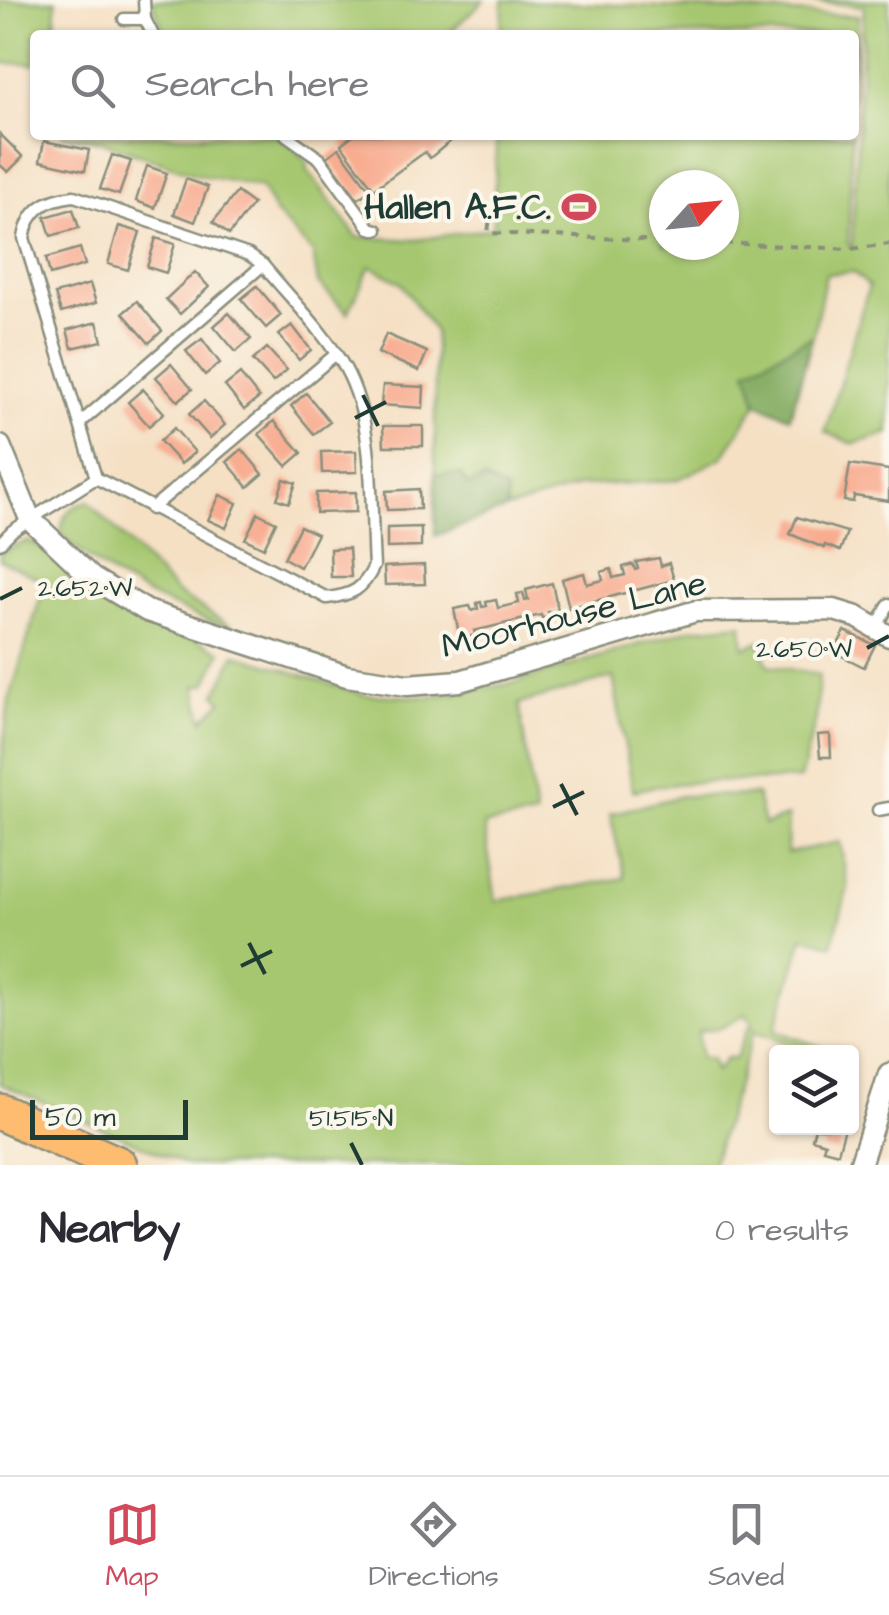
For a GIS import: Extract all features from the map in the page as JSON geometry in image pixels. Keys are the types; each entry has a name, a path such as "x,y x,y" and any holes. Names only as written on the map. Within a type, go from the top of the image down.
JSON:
{"highway":[{"path":"0,1112 119,1165"}],"street":[{"name":"Moorhouse Lane","path":"0,446 14,526 92,578 147,611 347,676 407,685 460,681 696,610 834,610 857,616 883,632"},
{"path":"860,1165 889,1074"}],"lane":[{"path":"144,0 150,30"},
{"path":"124,19 145,19"},
{"path":"293,140 320,159 370,228 377,230"},
{"path":"74,196 248,255 262,266 336,354 364,416 374,566 365,586 348,596 327,598 96,478 24,238 26,223 36,208 54,198 74,196"},
{"path":"80,423 262,266"},
{"path":"151,509 336,354"},
{"path":"0,543 14,526 96,478"},
{"path":"883,632 889,604"}],"path":[{"path":"475,194 490,218 488,233 649,240"},
{"path":"739,245 850,249 889,244"}],"green space":[{"path":"0,0 56,0 55,30 30,30 30,64 0,63"},
{"path":"152,0 484,0 452,30 163,30"},
{"path":"503,0 858,16 857,30 501,30"},
{"path":"791,0 889,0 889,433 854,444 825,432 869,286 853,272 826,274 813,336 748,370 757,403 723,457 677,480 581,486 507,509 506,491 468,486 461,474 435,475 435,332 401,283 370,266 348,313 318,283 313,253 275,213 261,187 195,174 97,140 286,140 308,164 307,169 357,237 416,240 493,228 497,140 852,140 848,244 852,247 864,6"},
{"path":"813,336 790,417 757,403 747,370"},
{"path":"461,474 468,486 484,479 506,491 507,509 435,536 435,475"},
{"path":"88,501 177,593 243,634 126,583 83,554 61,535 68,512"},
{"path":"27,541 65,564 128,613 221,652 206,684 196,686 203,720 222,701 216,694 235,654 366,695 430,697 513,683 690,629 742,624 744,648 760,641 768,665 819,675 816,719 800,779 696,782 633,791 613,677 519,704 536,816 484,825 496,901 625,878 610,814 681,796 757,795 764,825 788,816 787,853 840,842 848,888 832,945 803,937 775,1030 815,1045 795,1045 754,1031 712,1165 187,1165 0,1084 0,772 9,701 45,582 0,560 0,553","holes":["746,1014 753,1025 748,1028 736,1058 726,1058 716,1072 711,1058 701,1058 698,1031 723,1027"]}],"building":[{"path":"0,134 23,157 8,172 0,165"},
{"path":"346,140 452,140 430,158 425,152 374,189 341,144"},
{"path":"44,141 89,150 85,171 40,161"},
{"path":"339,148 370,190 358,199 327,157"},
{"path":"112,155 131,161 119,195 100,189"},
{"path":"147,166 167,173 155,208 136,201"},
{"path":"186,179 208,187 195,222 174,214"},
{"path":"237,192 253,204 229,235 213,222"},
{"path":"73,209 79,228 51,236 45,217"},
{"path":"119,226 140,232 128,270 108,264"},
{"path":"156,238 175,244 166,273 147,267"},
{"path":"80,248 85,265 50,275 46,258"},
{"path":"195,272 209,287 180,314 166,299"},
{"path":"90,284 96,303 61,313 55,294"},
{"path":"257,286 281,315 266,328 241,299"},
{"path":"137,301 162,331 149,343 123,313"},
{"path":"229,313 251,339 236,352 214,326"},
{"path":"97,322 102,341 72,348 67,330"},
{"path":"292,325 311,350 299,360 279,335"},
{"path":"386,334 427,352 419,371 378,353"},
{"path":"202,339 220,363 205,375 186,351"},
{"path":"267,348 287,370 273,382 253,360"},
{"path":"171,364 192,389 178,401 156,377"},
{"path":"240,374 259,398 244,410 225,386"},
{"path":"383,385 424,387 423,408 381,405"},
{"path":"143,389 164,413 149,426 128,402"},
{"path":"306,393 330,422 314,434 291,406"},
{"path":"204,401 225,425 210,438 189,414"},
{"path":"274,421 302,453 287,466 259,434"},
{"path":"383,426 423,426 423,446 384,446"},
{"path":"174,428 195,452 181,464 160,441"},
{"path":"242,449 263,474 248,487 227,462"},
{"path":"356,451 357,472 322,473 321,452"},
{"path":"850,464 889,470 889,501 854,496 853,502 844,501"},
{"path":"284,479 296,483 289,503 277,499"},
{"path":"419,489 420,509 387,510 386,491"},
{"path":"356,492 356,512 316,513 316,493"},
{"path":"220,495 237,503 226,528 208,520"},
{"path":"258,513 276,522 264,548 245,539"},
{"path":"797,517 847,532 840,551 790,534"},
{"path":"300,526 317,534 300,567 284,558"},
{"path":"421,527 421,547 387,548 387,528"},
{"path":"349,548 351,577 331,577 330,549"},
{"path":"659,558 661,566 669,563 674,580 591,602 592,606 569,608 562,579 584,573 587,584 603,580 601,572 611,569 613,578 625,575 623,567 633,564 635,570 636,562"},
{"path":"424,565 425,584 385,585 384,567"},
{"path":"552,583 558,610 548,612 550,617 541,615 474,631 475,635 460,639 454,609 470,606 472,611 478,609 477,603 481,602 482,607 496,600 498,608 519,603 517,594 523,593 525,601 526,590"},
{"path":"845,631 875,645 864,667 840,655 844,647 838,644"},
{"path":"830,734 831,757 820,757 818,735"},
{"path":"813,1135 843,1135 838,1153 823,1149 825,1143 812,1139"}],"place":[{"name":"Hallen A.F.C.","path":"579,207"}]}
